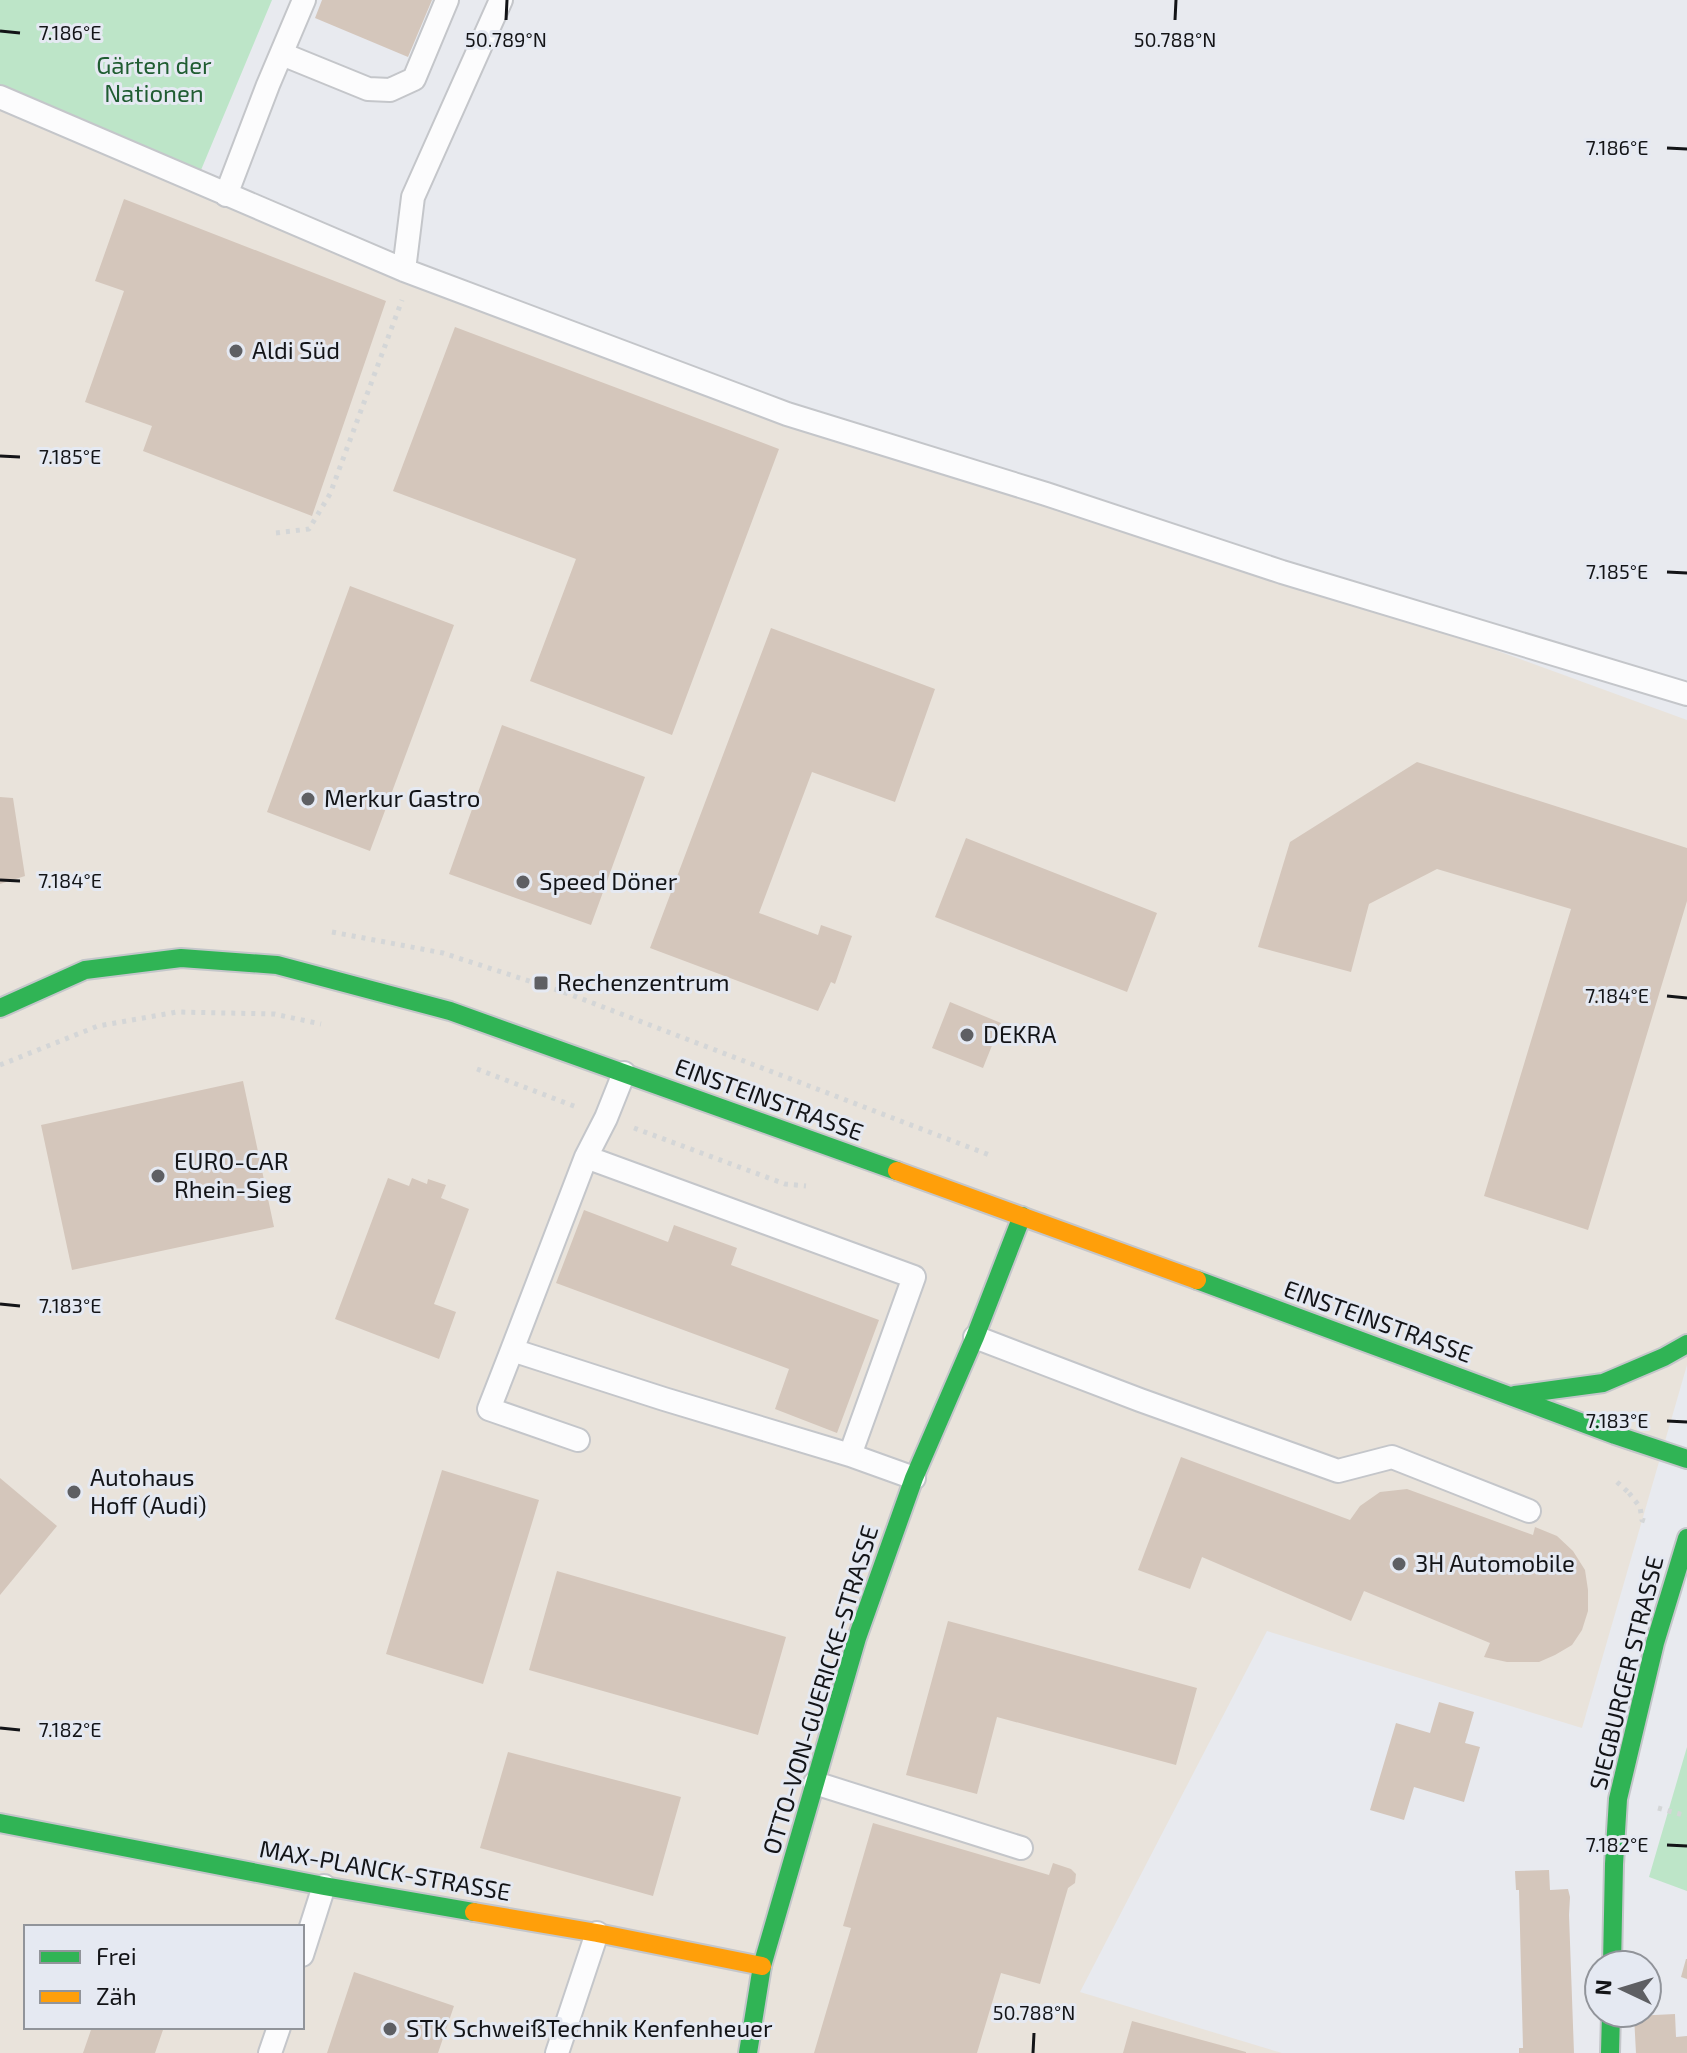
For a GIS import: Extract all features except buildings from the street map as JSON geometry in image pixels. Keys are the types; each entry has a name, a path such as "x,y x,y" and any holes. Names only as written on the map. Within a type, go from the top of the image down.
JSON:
{"street":[{"name":"EINSTEINSTRASSE","path":"0,1008 85,970 181,958 277,965 450,1011 1687,1459"},
{"name":"OTTO-VON-GUERICKE-STRASSE","path":"748,2053 762,1966 857,1638 914,1478 975,1337 1022,1216"},
{"name":"EINSTEINSTRASSE","path":"1509,1396 1603,1383 1687,1344"},
{"name":"SIEGBURGER STRASSE","path":"1612,1949 1618,1799 1655,1643 1687,1538"},
{"name":"MAX-PLANCK-STRASSE","path":"0,1823 762,1966"},
{"path":"1610,2053 1611,2029"}],"lane":[{"path":"226,195 304,0"},
{"path":"282,54 368,89 390,90 414,79 447,0"},
{"path":"408,271 413,197 501,0"},
{"path":"0,97 408,271 787,414 1046,494 1282,572 1687,694"},
{"path":"578,1440 489,1409 586,1157 624,1073"},
{"path":"586,1157 914,1277 850,1455"},
{"path":"975,1337 1338,1471 1392,1457 1529,1511"},
{"path":"512,1350 850,1455 914,1478"},
{"path":"815,1783 1021,1848"},
{"path":"304,1949 324,1886"},
{"path":"557,2053 597,1933"},
{"path":"270,2053 278,2029"}],"path":[{"path":"276,533 309,529 330,494 408,271"},
{"path":"0,1065 98,1026 177,1012 274,1014 329,1026"},
{"path":"469,1066 785,1184 813,1187"},
{"path":"1613,1478 1629,1493"}],"shaded area":[{"path":"0,97 787,414 1282,572 1687,720 1687,1365 1582,1728 1267,1631 1080,1992 1282,2053 0,2053"}],"green space":[{"name":"Gärten der Nationen","path":"0,0 272,0 196,182 0,97"},
{"path":"1687,1747 1687,1891 1649,1877"}],"traffic: fast":[{"path":"0,1008 85,970 181,958 277,965 450,1011 897,1171"},
{"path":"748,2053 762,1966 857,1638 914,1478 975,1337 1022,1216"},
{"path":"1197,1280 1687,1459"},
{"path":"1515,1395 1603,1383 1687,1344"},
{"path":"1612,1949 1618,1799 1655,1643 1687,1538"},
{"path":"0,1823 474,1912"},
{"path":"1610,2053 1611,2029"}],"traffic: slow":[{"path":"897,1171 1197,1280"},
{"path":"474,1912 762,1966"}],"place":[{"name":"Aldi Süd","path":"236,351"},
{"name":"Merkur Gastro","path":"308,799"},
{"name":"Speed Döner","path":"523,882"},
{"name":"Rechenzentrum","path":"541,983"},
{"name":"DEKRA","path":"967,1035"},
{"name":"EURO-CAR Rhein-Sieg","path":"158,1176"},
{"name":"Autohaus Hoff (Audi)","path":"74,1492"},
{"name":"3H Automobile","path":"1399,1564"},
{"name":"STK SchweißTechnik Kenfenheuer","path":"390,2029"}]}
